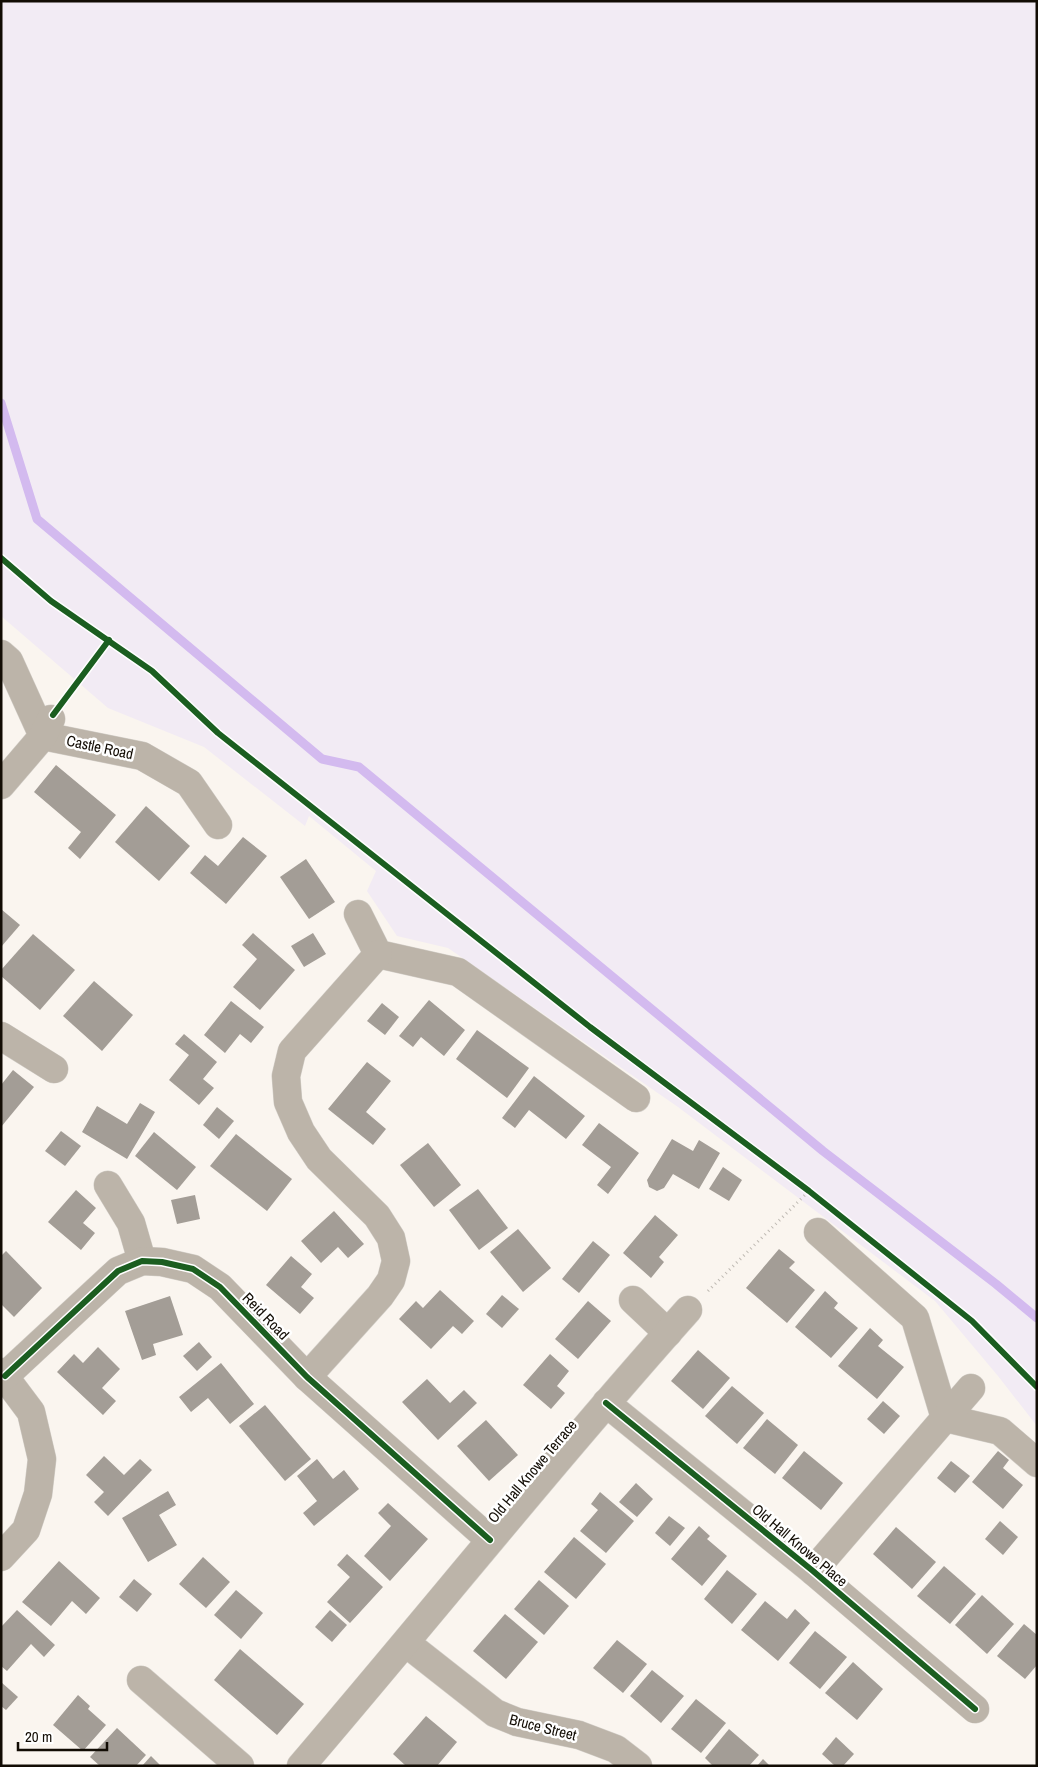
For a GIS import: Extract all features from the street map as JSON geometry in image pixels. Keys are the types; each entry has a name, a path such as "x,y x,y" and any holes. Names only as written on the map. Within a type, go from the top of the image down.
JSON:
{"street":[{"path":"1,654 9,662 48,725 1,786"},
{"name":"Castle Road","path":"48,725 142,756 189,783 218,825"},
{"path":"358,914 378,954"},
{"path":"378,954 458,972 636,1098"},
{"path":"308,1377 380,1296 391,1280 396,1261 390,1238 377,1216 319,1159 301,1132 288,1102 286,1076 292,1051 378,954"},
{"path":"1,1036 54,1069"},
{"path":"108,1185 131,1223 142,1261"},
{"path":"818,1232 915,1318 945,1418"},
{"name":"Reid Road","path":"3,1374 118,1271 142,1261 162,1262 193,1269 220,1287 308,1377 490,1540"},
{"path":"633,1300 668,1333"},
{"name":"Old Hall Knowe Terrace","path":"301,1766 606,1403 688,1310"},
{"path":"1,1558 26,1530 38,1494 42,1460 31,1412 3,1374"},
{"path":"813,1570 971,1388"},
{"name":"Old Hall Knowe Place","path":"606,1403 813,1570 975,1709"},
{"path":"945,1418 1000,1431 1037,1463"},
{"name":"Bruce Street","path":"406,1643 495,1713 517,1722 579,1735 598,1742 616,1749 638,1766"},
{"path":"142,1680 240,1766"}],"path":[{"path":"801,1185 816,1197"},
{"path":"688,1310 808,1191"}],"shaded area":[{"path":"1,1 1037,1 1037,1426 935,1301 678,1107 448,948 397,936 367,891 376,871 309,816 305,826 204,747 108,708 1,616"}],"building":[{"path":"56,765 116,815 80,859 68,848 81,832 34,792"},
{"path":"146,806 190,846 159,881 115,842"},
{"path":"243,837 267,856 226,904 190,873 205,855 218,866"},
{"path":"306,859 335,902 309,919 280,877"},
{"path":"1,909 20,925 1,947"},
{"path":"253,933 295,970 260,1010 233,987 257,959 242,945"},
{"path":"313,933 326,954 304,967 291,946"},
{"path":"33,934 75,970 40,1010 1,976 1,970"},
{"path":"94,981 133,1015 102,1051 63,1016"},
{"path":"429,1000 465,1030 444,1056 421,1037 413,1047 399,1036"},
{"path":"231,1001 264,1027 251,1043 240,1034 225,1053 204,1035"},
{"path":"382,1003 399,1017 385,1035 367,1021"},
{"path":"477,1030 529,1068 507,1098 456,1059"},
{"path":"184,1034 217,1062 203,1079 214,1088 199,1105 169,1080 189,1055 175,1044"},
{"path":"367,1062 391,1081 366,1112 386,1129 373,1145 328,1109"},
{"path":"13,1070 34,1087 1,1127 1,1085"},
{"path":"534,1076 585,1116 566,1139 529,1110 515,1128 502,1118"},
{"path":"140,1103 155,1112 127,1159 82,1132 97,1106 127,1124"},
{"path":"217,1107 234,1121 219,1139 203,1125"},
{"path":"599,1123 639,1153 608,1194 597,1185 611,1167 582,1145"},
{"path":"61,1131 81,1146 65,1166 45,1151"},
{"path":"154,1132 196,1167 177,1190 135,1156"},
{"path":"236,1134 292,1179 267,1211 210,1166"},
{"path":"672,1139 693,1151 699,1140 720,1153 699,1189 673,1174 664,1188 657,1191 649,1187 647,1180"},
{"path":"428,1143 461,1185 434,1207 400,1165"},
{"path":"723,1167 742,1180 729,1201 709,1189"},
{"path":"478,1189 508,1228 479,1250 449,1210"},
{"path":"76,1190 96,1208 83,1223 95,1233 81,1250 48,1222"},
{"path":"195,1195 200,1219 177,1224 171,1200"},
{"path":"334,1211 364,1244 348,1258 338,1247 321,1263 301,1241"},
{"path":"655,1215 678,1235 659,1257 664,1262 651,1278 623,1253"},
{"path":"518,1229 551,1268 523,1292 490,1252"},
{"path":"593,1241 610,1255 579,1293 562,1279"},
{"path":"779,1249 795,1262 789,1268 815,1290 787,1323 746,1288"},
{"path":"6,1251 42,1288 14,1317 1,1304 1,1256"},
{"path":"291,1256 312,1274 301,1287 314,1298 300,1314 266,1285"},
{"path":"440,1290 474,1321 462,1334 453,1326 431,1349 399,1319 416,1301 423,1308"},
{"path":"825,1291 838,1303 834,1308 858,1328 831,1358 795,1327"},
{"path":"502,1295 519,1309 502,1328 486,1314"},
{"path":"170,1296 183,1335 153,1344 156,1355 142,1360 125,1311"},
{"path":"588,1301 611,1321 578,1359 555,1339"},
{"path":"870,1328 883,1340 878,1346 904,1367 877,1399 838,1366"},
{"path":"199,1342 212,1357 197,1371 183,1356"},
{"path":"98,1347 120,1369 102,1388 116,1401 103,1415 57,1372 74,1354 83,1363"},
{"path":"698,1350 730,1378 703,1409 671,1381"},
{"path":"550,1354 569,1371 557,1386 565,1393 551,1409 523,1385"},
{"path":"221,1363 254,1404 230,1424 208,1398 191,1412 179,1397"},
{"path":"427,1379 450,1403 464,1390 477,1403 438,1440 402,1402"},
{"path":"732,1386 764,1413 737,1444 705,1416"},
{"path":"883,1401 900,1416 884,1434 867,1419"},
{"path":"265,1405 311,1459 285,1481 239,1426"},
{"path":"767,1419 798,1445 775,1474 743,1448"},
{"path":"486,1420 518,1455 489,1481 457,1446"},
{"path":"804,1451 843,1483 821,1510 782,1478"},
{"path":"998,1451 1009,1460 1003,1468 1023,1485 1003,1509 972,1482"},
{"path":"104,1456 124,1475 140,1459 152,1470 108,1516 94,1502 104,1492 86,1475"},
{"path":"317,1459 333,1479 344,1470 359,1489 314,1526 303,1513 317,1501 297,1476"},
{"path":"951,1461 970,1476 955,1493 937,1478"},
{"path":"636,1483 653,1499 637,1517 619,1502"},
{"path":"168,1491 176,1505 159,1515 177,1545 148,1562 122,1518"},
{"path":"600,1492 634,1521 606,1553 580,1531 598,1510 591,1504"},
{"path":"388,1503 428,1539 390,1581 364,1556 391,1526 378,1513"},
{"path":"669,1516 685,1528 670,1546 655,1533"},
{"path":"1000,1521 1018,1537 1003,1555 985,1539"},
{"path":"699,1526 710,1536 707,1539 727,1556 702,1586 671,1559"},
{"path":"896,1527 936,1562 912,1589 873,1554"},
{"path":"574,1537 606,1564 576,1599 544,1572"},
{"path":"347,1554 383,1587 350,1623 327,1602 350,1577 337,1565"},
{"path":"203,1557 230,1582 206,1608 179,1584"},
{"path":"59,1561 100,1598 86,1614 72,1601 51,1626 22,1602"},
{"path":"944,1566 976,1594 950,1624 917,1596"},
{"path":"727,1570 757,1594 732,1624 704,1599"},
{"path":"134,1579 152,1594 137,1612 119,1597"},
{"path":"539,1580 569,1606 544,1635 514,1609"},
{"path":"236,1590 263,1613 241,1639 214,1615"},
{"path":"982,1595 1014,1624 987,1654 955,1625"},
{"path":"765,1601 787,1619 795,1609 810,1623 778,1661 741,1630"},
{"path":"17,1610 55,1645 44,1657 31,1644 7,1671 1,1666 1,1627"},
{"path":"330,1610 347,1625 332,1642 315,1627"},
{"path":"505,1614 538,1642 506,1679 473,1651"},
{"path":"1024,1624 1037,1635 1037,1665 1025,1679 997,1656"},
{"path":"815,1631 847,1657 820,1689 789,1663"},
{"path":"617,1640 647,1664 623,1693 593,1668"},
{"path":"240,1649 304,1704 277,1735 214,1680"},
{"path":"853,1662 883,1689 857,1720 825,1693"},
{"path":"652,1670 684,1696 661,1723 630,1696"},
{"path":"1,1682 18,1697 6,1710 1,1706"},
{"path":"78,1695 90,1706 88,1709 106,1725 83,1751 53,1725"},
{"path":"696,1699 726,1723 701,1753 671,1729"},
{"path":"426,1716 457,1742 437,1766 406,1766 393,1754"},
{"path":"117,1728 146,1755 136,1766 100,1766 90,1757"},
{"path":"729,1729 759,1755 749,1766 713,1766 705,1758"},
{"path":"836,1737 854,1754 843,1766 835,1766 822,1754"},
{"path":"151,1756 161,1766 142,1766"},
{"path":"763,1759 770,1766 757,1766"}],"waterway":[{"path":"1,403 37,519 322,759 359,767 823,1151 996,1284 1037,1318"}],"cycle path":[{"path":"1,558 51,601 152,671 218,733 590,1027 809,1191 972,1321 1037,1387"},
{"path":"53,715 109,640"},
{"path":"5,1376 118,1271 142,1261 162,1262 193,1269 220,1287 307,1377 490,1540"},
{"path":"606,1403 813,1571 975,1709"}]}
